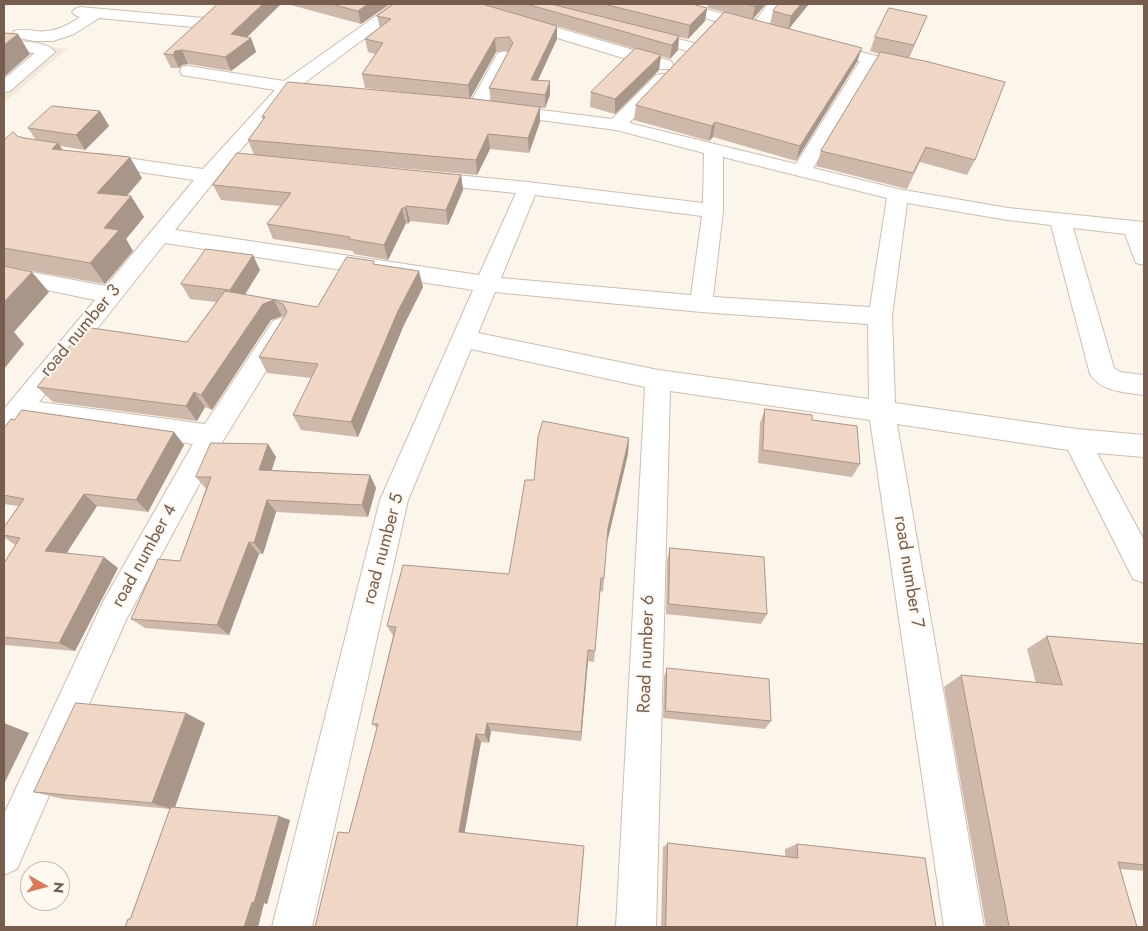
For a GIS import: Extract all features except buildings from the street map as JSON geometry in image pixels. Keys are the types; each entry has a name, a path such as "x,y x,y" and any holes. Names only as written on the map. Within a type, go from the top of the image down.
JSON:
{"street":[{"name":"road number 3","path":"12,408 111,296 209,176 232,160 287,87 403,4"},
{"path":"461,4 540,20 674,67"},
{"path":"758,27 776,4"},
{"path":"691,7 720,18 776,32"},
{"path":"4,32 56,37 69,31 88,12 204,23"},
{"path":"616,125 720,18"},
{"path":"627,30 692,48"},
{"path":"805,40 870,59 925,70"},
{"path":"4,45 40,49 47,52 4,87"},
{"path":"477,107 504,56"},
{"path":"801,172 870,59"},
{"path":"188,71 287,87 325,91"},
{"path":"458,105 616,125 898,195 1008,214 1139,228 1144,258"},
{"path":"701,304 713,211 714,149"},
{"path":"77,157 209,176"},
{"path":"409,177 528,188 713,211"},
{"name":"road number 5","path":"292,927 394,500 528,188"},
{"name":"road number 7","path":"898,195 880,316 882,411 964,927"},
{"path":"1060,220 1103,374 1115,381 1144,385"},
{"path":"160,236 487,284 701,304 880,316"},
{"path":"4,274 111,296"},
{"name":"road number 4","path":"4,856 115,610 212,436 281,327"},
{"path":"464,339 658,380 1076,440 1144,446"},
{"name":"Road number 6","path":"636,927 658,380"},
{"path":"12,408 212,436"},
{"path":"1076,440 1144,569"}],"shaded area":[{"path":"4,40 67,49 4,103"}]}
